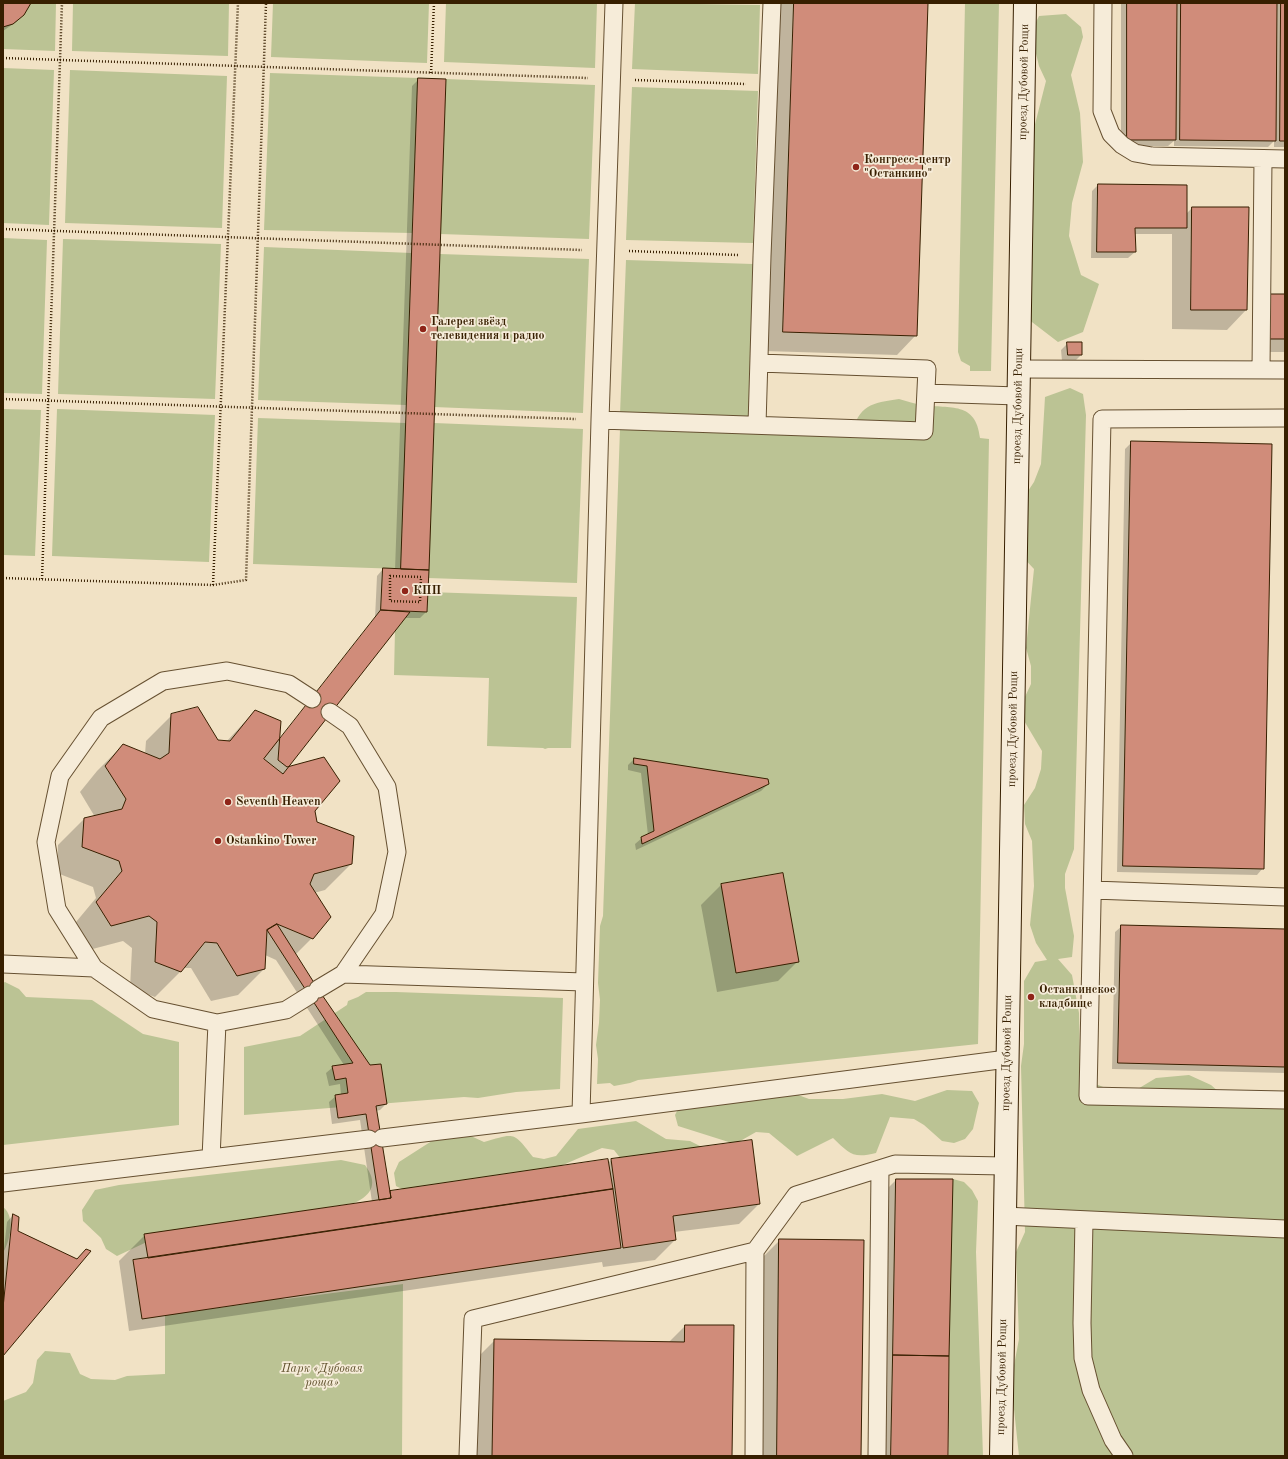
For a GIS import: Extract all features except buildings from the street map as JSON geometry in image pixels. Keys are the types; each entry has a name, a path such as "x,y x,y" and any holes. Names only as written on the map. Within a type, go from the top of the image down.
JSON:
{"street":[{"name":"проезд Дубовой Рощи","path":"1001,1456 1025,3"}],"lane":[{"path":"581,1114 600,420 614,3"},
{"path":"757,425 772,3"},
{"path":"1103,3 1102,111 1111,134 1122,145 1135,153 1152,156 1285,159"},
{"path":"1261,370 1263,159"},
{"path":"600,420 924,431 927,369 759,363"},
{"path":"1018,369 1285,370"},
{"path":"926,393 1018,396"},
{"path":"1285,418 1102,419 1088,1096 1285,1100"},
{"path":"312,699 289,684 227,671 163,681 101,718 60,776 46,842 57,909 94,968 153,1009 218,1023 286,1010 342,974 384,914 397,852 387,787 350,726 330,712"},
{"path":"1093,890 1285,896"},
{"path":"3,964 94,968"},
{"path":"342,974 584,982"},
{"path":"211,1158 218,1023"},
{"path":"3,1183 581,1114 985,1060 1007,1059"},
{"path":"754,1456 755,1251 796,1195 895,1164 1005,1166"},
{"path":"877,1456 880,1169"},
{"path":"1004,1216 1285,1229"},
{"path":"1084,1220 1082,1323 1083,1358 1091,1390 1113,1440 1124,1456"},
{"path":"468,1456 473,1319 755,1251"}],"path":[{"path":"42,579 62,3"},
{"path":"212,585 238,3"},
{"path":"3,578 212,585 246,580 266,3"},
{"path":"431,73 434,3"},
{"path":"3,58 769,84"},
{"path":"3,229 762,256"},
{"path":"3,399 600,420"},
{"path":"390,576 421,577 420,602 390,601 390,576"}],"green space":[{"path":"3,3 56,3 55,51 3,49"},
{"path":"73,3 229,3 228,56 72,51"},
{"path":"273,3 429,3 427,63 271,57"},
{"path":"446,3 597,3 595,68 444,62"},
{"path":"635,3 760,5 758,74 632,69"},
{"path":"965,3 999,3 991,371 970,371 970,366 961,361 958,352"},
{"path":"1066,14 1081,27 1083,37 1071,75 1080,113 1083,162 1072,203 1069,236 1081,275 1099,284 1083,332 1058,342 1028,319 1026,290 1033,194 1030,144 1046,81 1039,66 1031,33 1039,16"},
{"path":"3,68 54,70 49,225 3,223"},
{"path":"70,70 227,76 222,228 65,223"},
{"path":"270,73 418,78 412,233 264,230"},
{"path":"446,79 595,85 589,239 440,234"},
{"path":"632,87 758,91 753,243 626,240"},
{"path":"3,238 47,240 42,394 3,393"},
{"path":"63,239 221,244 215,399 58,394"},
{"path":"264,247 412,253 406,405 258,400"},
{"path":"440,254 589,259 583,413 434,407"},
{"path":"626,260 753,264 749,417 620,414"},
{"path":"1070,388 1083,394 1086,415 1074,849 1065,874 1065,888 1074,936 1072,957 1058,959 1072,975 1079,1013 1080,1061 1088,1081 1126,1096 1156,1078 1189,1075 1211,1085 1228,1100 1285,1105 1285,1456 1019,1456 1011,1381 1019,1339 1016,1252 1025,1232 1021,1066 1024,1044 1024,981 1035,962 1047,960 1036,943 1030,925 1034,886 1032,841 1025,824 1024,805 1035,788 1041,769 1042,751 1023,719 1023,701 1031,684 1031,666 1026,648 1034,569 1019,553 1024,497 1034,482 1041,464 1045,397"},
{"path":"899,399 920,405 952,407 967,412 978,426 980,438 989,439 978,1044 638,1080 614,1086 610,1083 597,1084 598,1059 596,1045 600,1000 598,983 600,926 603,916 620,429 852,435 858,417 862,411 874,404"},
{"path":"3,409 41,410 35,556 3,555"},
{"path":"57,409 215,415 209,562 52,556"},
{"path":"258,418 406,423 401,569 253,564"},
{"path":"434,423 583,429 577,583 428,578"},
{"path":"428,592 577,597 571,748 545,749 487,746 489,678 394,675 395,630 410,612 427,612"},
{"path":"5,982 19,989 26,997 92,1000 143,1034 179,1042 179,1125 3,1145 3,983"},
{"path":"366,992 563,998 560,1089 516,1092 478,1098 464,1097 244,1115 244,1047 300,1036 347,1005 348,1001"},
{"path":"774,1086 809,1099 843,1099 882,1094 915,1101 947,1090 972,1091 979,1103 973,1129 965,1139 954,1143 942,1141 924,1125 914,1119 890,1117 876,1153 868,1155 856,1155 847,1151 833,1138 797,1156 769,1133 756,1132 735,1144 678,1126 675,1115 685,1095 696,1090"},
{"path":"636,1121 666,1139 690,1141 700,1146 704,1172 621,1159 614,1150 602,1148 556,1168 406,1191 396,1186 394,1173 399,1162 438,1137 462,1132 484,1142 502,1137 513,1136 521,1142 533,1157 544,1159 556,1156 578,1129"},
{"path":"341,1160 365,1165 371,1177 372,1187 369,1192 366,1196 354,1203 168,1232 117,1256 106,1249 101,1238 83,1221 82,1210 95,1190 119,1185"},
{"path":"953,1179 964,1182 972,1190 978,1201 976,1252 983,1456 949,1456 949,1228"},
{"path":"3,1207 7,1211 11,1223 10,1236 3,1253"},
{"name":"Парк «Дубовая роща»","path":"403,1284 402,1456 3,1456 3,1401 26,1392 33,1383 37,1360 45,1351 70,1353 80,1374 91,1379 115,1380 127,1376 165,1374 165,1315 275,1299 286,1299"}],"place":[{"name":"Конгресс-центр \"Останкино\"","path":"856,167"},
{"name":"Галерея звёзд телевидения и радио","path":"423,329"},
{"name":"КПП","path":"405,591"},
{"name":"Seventh Heaven","path":"228,802"},
{"name":"Ostankino Tower","path":"218,841"},
{"name":"Останкинское кладбище","path":"1031,997"}]}
